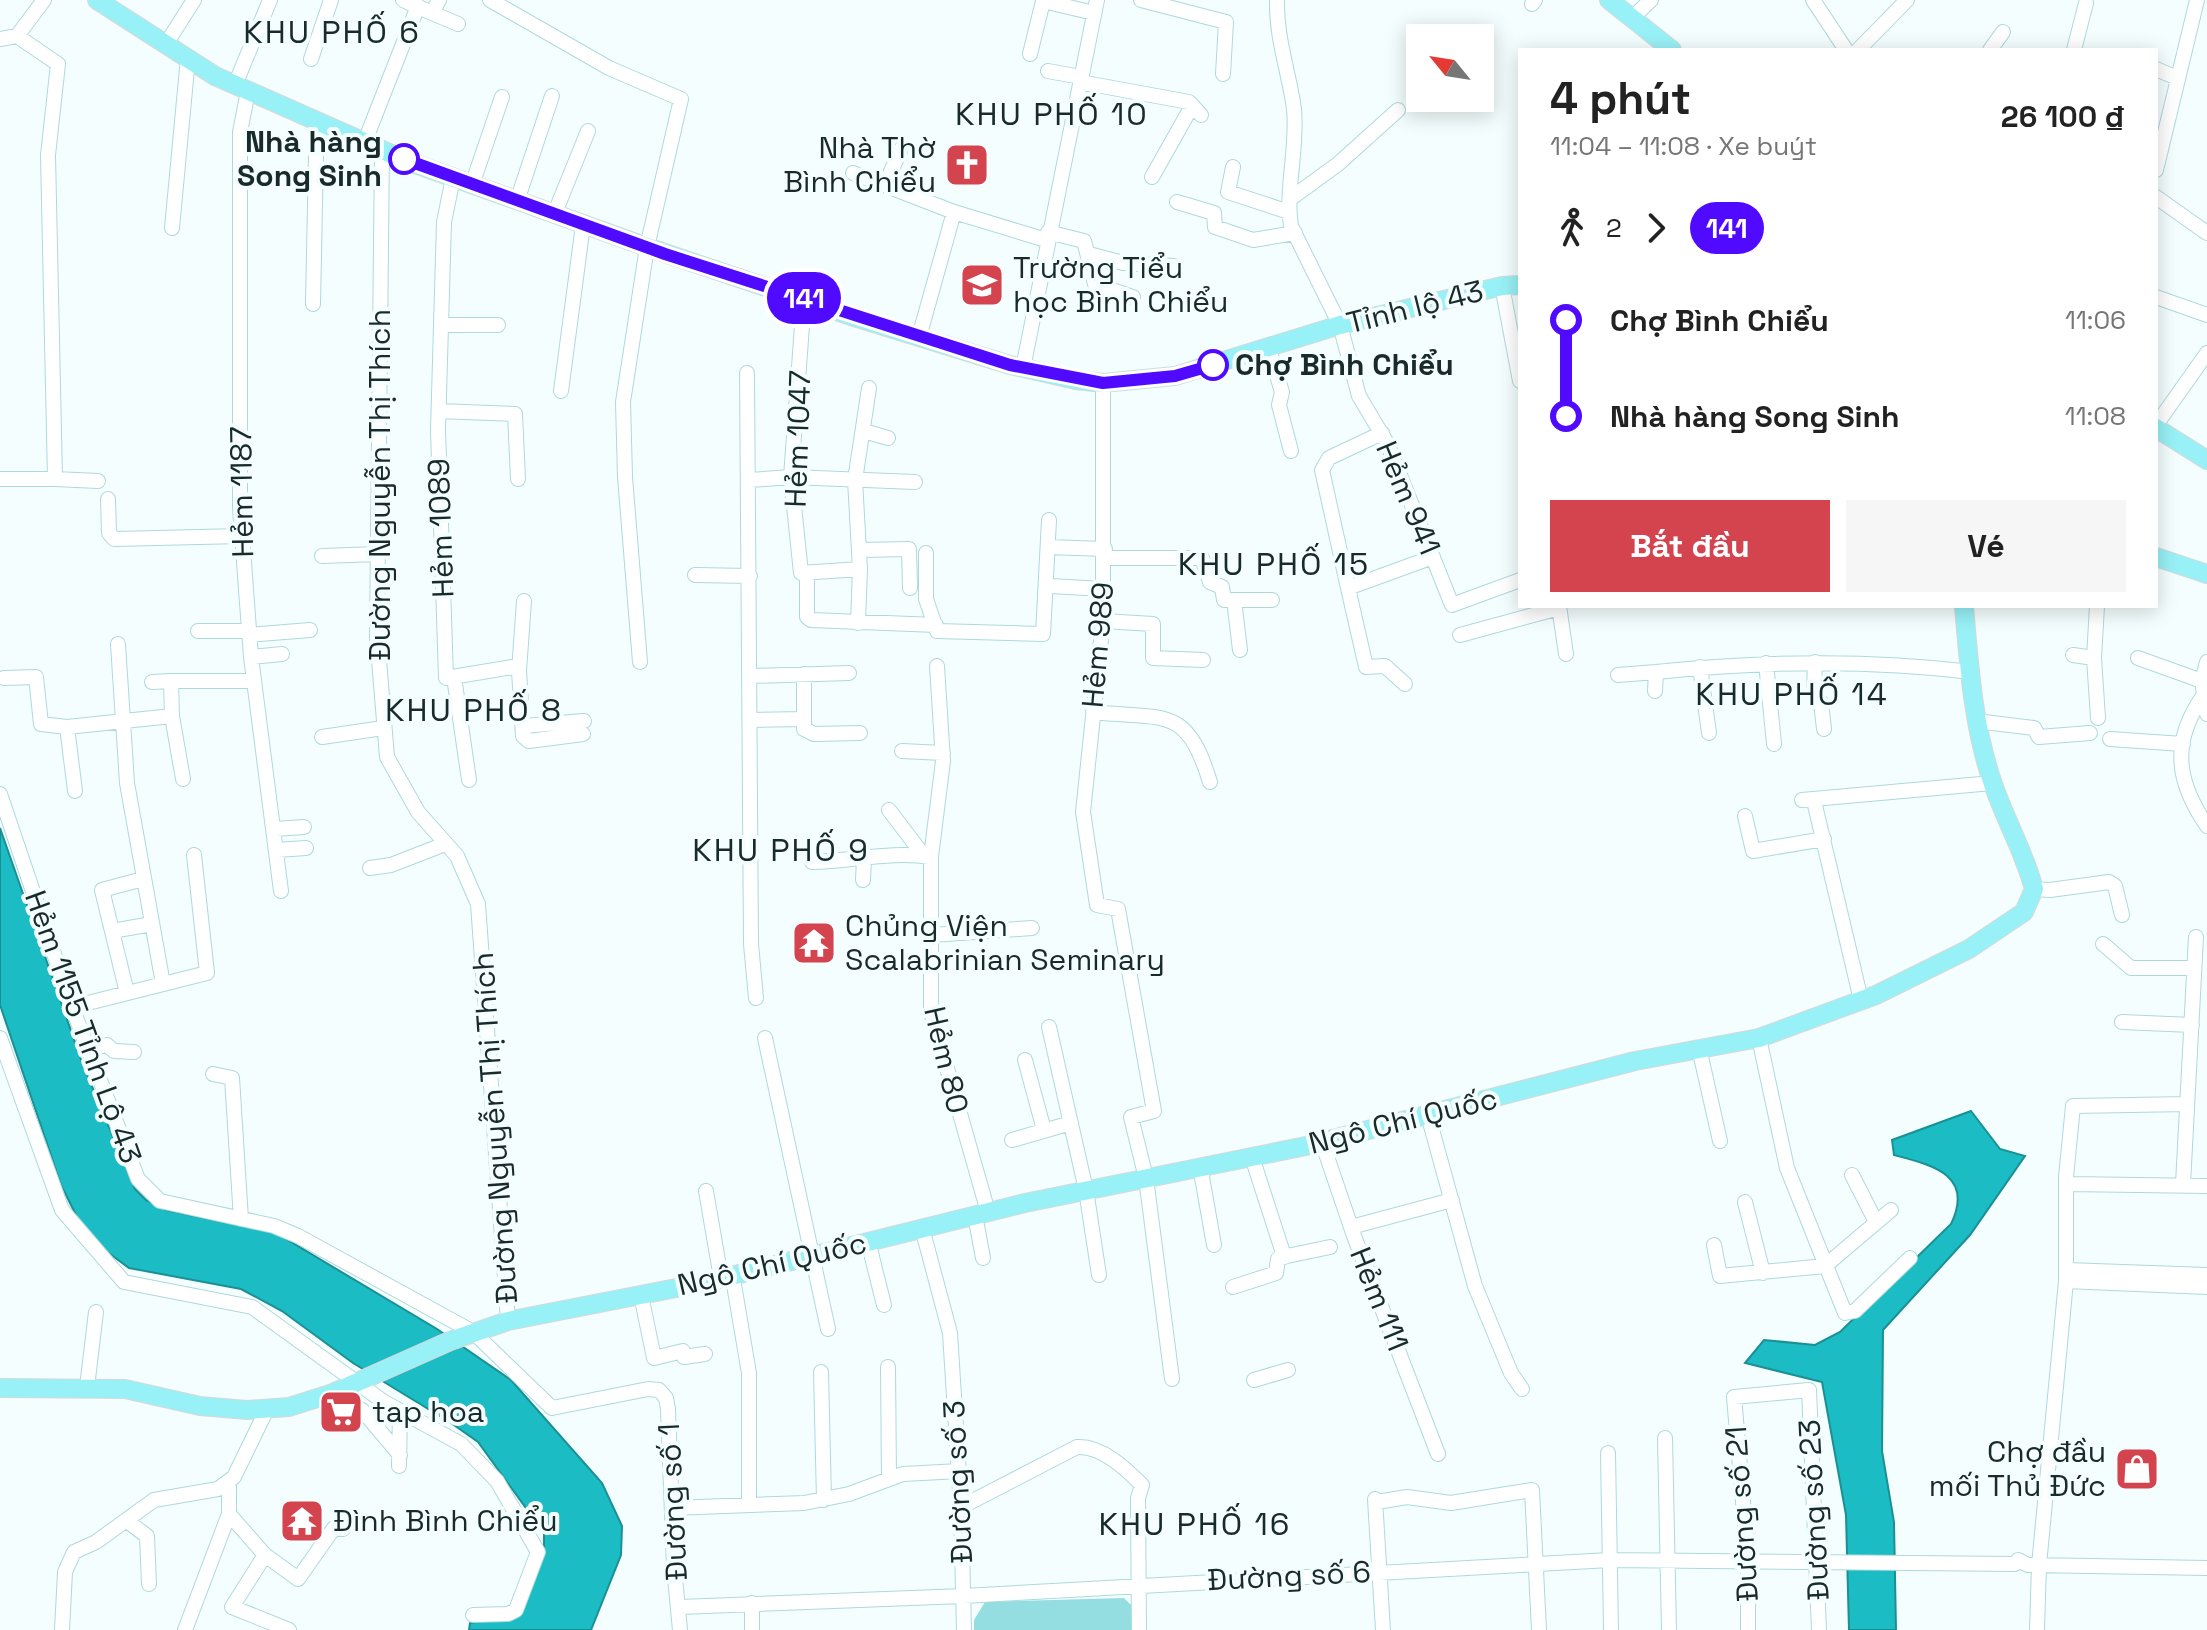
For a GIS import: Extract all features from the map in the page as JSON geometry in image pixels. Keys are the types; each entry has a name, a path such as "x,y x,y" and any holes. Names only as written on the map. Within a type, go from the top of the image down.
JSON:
{"main road":[{"name":"Tỉnh lộ 43","path":"97,0 242,88 453,178 647,247 1023,368 1103,383 1175,376 1340,325 1511,285"},
{"path":"1609,0 1670,48"},
{"path":"2158,427 2207,460"},
{"path":"2158,558 2207,574"},
{"path":"2187,565 2207,563"},
{"path":"1964,608 1976,721 1992,783 2034,889"},
{"name":"Ngô Chí Quốc","path":"0,1388 125,1389 200,1406 289,1407 361,1381 450,1341 508,1321 726,1276 981,1213 1322,1142 1699,1048 1759,1038 1861,1000 1956,955 2024,912 2034,889"}],"street":[{"path":"0,39 17,36 44,0"},
{"path":"166,44 194,0"},
{"name":"Hẻm 1187","path":"270,0 242,88 242,536 251,657 281,891"},
{"path":"311,59 331,0"},
{"path":"403,0 418,6 436,6 458,24"},
{"path":"490,0 609,68 681,99 647,247 623,402 626,492 640,662"},
{"path":"1141,0 1226,22 1223,74"},
{"path":"1277,0 1276,25 1294,110 1296,159 1290,206"},
{"path":"1632,18 1651,0"},
{"path":"1860,48 1907,0"},
{"path":"2158,161 2197,0"},
{"path":"1023,368 1047,236 1096,6 1043,1 1030,54"},
{"path":"1818,2 1845,48"},
{"path":"2075,48 2086,3"},
{"path":"365,141 418,6"},
{"path":"1991,48 2003,32"},
{"path":"17,36 58,64 48,155 55,479"},
{"path":"172,228 188,58"},
{"path":"2158,70 2177,78"},
{"path":"1048,71 1196,110 1152,177"},
{"path":"517,201 552,96"},
{"path":"472,185 502,97"},
{"path":"1290,206 1398,110"},
{"path":"313,304 316,155 324,123"},
{"path":"554,215 588,131"},
{"name":"Đường Nguyễn Thị Thích","path":"382,148 377,636 383,728 387,757 396,779 457,856 478,904 508,1321"},
{"path":"885,185 901,149"},
{"path":"1233,167 1228,192 1290,206"},
{"path":"853,173 954,212 1047,236 1084,241 1097,286 1133,297"},
{"name":"Hẻm 1089","path":"453,178 444,222 439,411 446,678 454,677"},
{"path":"2158,198 2206,231"},
{"path":"1177,202 1214,213 1215,227 1253,240 1295,233"},
{"name":"Hẻm 941","path":"1290,206 1295,233 1340,325 1359,396 1382,433 1452,605 1518,581"},
{"path":"919,337 954,212"},
{"path":"561,391 583,225"},
{"path":"1089,254 1123,263 1174,266"},
{"path":"1511,285 1518,360"},
{"name":"Hẻm 1047","path":"804,298 791,477 799,571 807,572 808,619 936,625 937,631 1043,634 1047,583"},
{"path":"2158,298 2207,315"},
{"path":"441,325 498,325"},
{"path":"1269,349 1282,392 1279,405 1291,451"},
{"path":"2158,423 2207,353"},
{"path":"747,373 751,944 756,998"},
{"name":"Hẻm 989","path":"1103,383 1103,621 1083,812 1097,905 1118,909 1154,1111 1131,1117 1146,1178"},
{"path":"858,623 860,569 855,480 869,388"},
{"path":"439,411 515,414 518,479"},
{"path":"864,431 888,438"},
{"path":"1382,433 1329,458 1322,470 1366,667 1385,666 1405,684"},
{"path":"750,480 791,477 915,482"},
{"path":"0,479 98,481"},
{"path":"108,499 109,533 114,539 242,536"},
{"path":"1049,520 1047,583 1050,586 1103,589"},
{"path":"1048,547 1105,554 1202,558 1210,582 1222,587 1224,600 1272,600"},
{"path":"859,550 909,549 910,588"},
{"path":"926,553 926,599 936,625"},
{"path":"322,556 378,554"},
{"path":"1348,588 1433,557"},
{"path":"807,572 860,569"},
{"path":"695,575 750,576"},
{"path":"1234,600 1240,650"},
{"path":"524,601 519,671 523,736 529,741 583,727"},
{"path":"1460,635 1555,608"},
{"path":"1559,608 1566,654"},
{"path":"2097,608 2094,658 2098,718"},
{"path":"1103,621 1153,624 1153,658 1203,660"},
{"path":"198,631 249,633 310,630"},
{"path":"118,644 127,783 163,984"},
{"path":"251,657 282,654"},
{"path":"2073,655 2094,658"},
{"path":"2138,658 2202,689"},
{"path":"1618,675 1700,667 1815,662 1892,662 1972,672"},
{"path":"1815,662 1814,693 1820,700 1824,729"},
{"path":"2207,662 2202,689 2185,725 2183,744 2184,789 2207,826"},
{"path":"1766,663 1774,744"},
{"name":"Hẻm 80","path":"937,666 943,753 936,839 928,856 932,935 931,1012 981,1213 983,1258"},
{"path":"469,780 454,677 512,667 519,671"},
{"path":"1700,667 1709,733"},
{"path":"1655,691 1656,672"},
{"path":"751,676 849,673"},
{"path":"804,674 803,719 808,733 860,733"},
{"path":"4,678 36,677 41,724 67,727 172,716"},
{"path":"171,681 172,716 183,779"},
{"path":"152,682 254,681"},
{"path":"2202,689 2207,714"},
{"path":"1093,712 1170,720 1186,727 1200,747 1210,782"},
{"path":"750,720 803,719"},
{"path":"1976,721 2034,728 2039,737 2090,733"},
{"path":"67,727 75,791"},
{"path":"322,737 383,728"},
{"path":"2110,739 2183,744"},
{"path":"902,751 943,753"},
{"path":"1861,1000 1824,839 1808,800 1992,783"},
{"name":"Hẻm 1155 Tỉnh Lộ 43","path":"0,794 72,1007 138,1179 160,1201 241,1219 298,1236 473,1332 552,1408"},
{"path":"889,810 928,856"},
{"path":"1745,816 1753,851 1824,839"},
{"path":"275,829 304,827"},
{"path":"370,868 391,865 445,844"},
{"path":"277,850 306,848"},
{"path":"812,862 864,859 903,852 928,856"},
{"path":"72,1007 207,973 194,855"},
{"path":"863,880 864,859"},
{"path":"127,993 102,890 143,879"},
{"path":"2034,889 2109,882 2115,886 2122,915"},
{"path":"112,931 152,924"},
{"path":"932,935 1032,928"},
{"path":"2183,1184 2196,937"},
{"path":"2103,944 2131,968 2194,968"},
{"path":"2122,1022 2192,1025"},
{"path":"1049,1027 1086,1190 1099,1275"},
{"path":"0,1038 62,1210 124,1282 252,1307 400,1411 461,1444 497,1481 538,1552 516,1610 508,1614 473,1615"},
{"path":"765,1038 828,1329"},
{"path":"1759,1038 1787,1168 1845,1313 1855,1311 1910,1258"},
{"path":"88,1049 107,1045 114,1051 134,1052"},
{"path":"1699,1048 1720,1141"},
{"path":"1025,1060 1044,1130"},
{"path":"213,1074 232,1078 241,1219"},
{"path":"2037,1630 2028,1564 2066,1275 2073,1106 2187,1104"},
{"path":"1428,1115 1475,1286 1511,1373 1522,1389"},
{"path":"1012,1140 1071,1123"},
{"name":"Hẻm 111","path":"1322,1142 1351,1227 1438,1454"},
{"path":"1252,1157 1287,1256"},
{"path":"1200,1166 1214,1245"},
{"path":"1852,1175 1876,1222"},
{"path":"1146,1178 1172,1379"},
{"path":"2068,1184 2207,1186"},
{"path":"706,1191 749,1373 749,1505"},
{"path":"1351,1227 1452,1200"},
{"path":"1745,1202 1763,1273"},
{"path":"1714,1245 1720,1276 1825,1266 1891,1210"},
{"name":"Đường số 3","path":"922,1228 950,1333 960,1471 964,1630"},
{"path":"868,1241 884,1305"},
{"path":"1233,1287 1276,1273 1278,1259 1330,1247"},
{"path":"2066,1275 2207,1275"},
{"path":"2066,1275 2207,1287"},
{"path":"641,1295 654,1358 683,1351 684,1357 705,1354"},
{"path":"87,1387 96,1312"},
{"path":"888,1367 889,1479"},
{"path":"1254,1380 1288,1370"},
{"path":"821,1372 824,1500"},
{"name":"Đường số 1","path":"552,1408 648,1389 659,1390 666,1398 680,1630"},
{"name":"Đường số 23","path":"1734,1397 1809,1390 1819,1630"},
{"name":"Đường số 21","path":"1734,1397 1748,1559 1748,1630"},
{"path":"62,1630 65,1572 74,1552 127,1521 154,1500 218,1489 229,1482 267,1409"},
{"path":"362,1410 399,1460 400,1411"},
{"path":"1665,1438 1670,1558 1669,1630"},
{"path":"961,1507 1077,1447 1094,1449 1142,1485 1138,1498 1139,1630"},
{"path":"1608,1453 1611,1630"},
{"path":"672,1508 824,1500 912,1473 960,1471"},
{"path":"185,1630 229,1514 229,1482"},
{"path":"1383,1630 1376,1500 1407,1497 1451,1503 1532,1490 1539,1630"},
{"path":"229,1514 265,1555 298,1579 334,1528 343,1529"},
{"path":"127,1521 147,1536 149,1584"},
{"path":"265,1555 232,1607 289,1630"},
{"name":"Đường số 6","path":"680,1607 963,1596 1138,1583 1670,1558 2028,1564"},
{"path":"2028,1564 2207,1568"},
{"path":"752,1603 752,1630"}],"shaded area":[{"path":"0,828 83,1065 135,1189 146,1200 166,1210 276,1233 437,1329 511,1380 602,1483 622,1526 621,1555 591,1630 469,1630 470,1623 518,1615 544,1550 544,1533 478,1442 353,1363 282,1311 241,1289 129,1268 106,1251 78,1219 61,1185 0,1005"},
{"path":"1971,1111 2000,1149 2025,1156 1970,1235 1883,1330 1882,1451 1894,1522 1896,1630 1849,1630 1846,1515 1822,1382 1745,1363 1764,1340 1815,1345 1840,1332 1951,1224 1957,1207 1953,1183 1935,1168 1894,1155 1892,1140"},
{"path":"1124,1598 1132,1606 1133,1630 974,1630 974,1620 985,1602"}],"bus line":[{"name":"141","path":"404,159 665,254 1010,365 1103,383 1175,376 1213,365"}],"place":[{"name":"Nhà hàng Song Sinh","path":"404,159"},
{"name":"Nhà Thờ Bình Chiểu","path":"967,165"},
{"name":"Trường Tiểu học Bình Chiểu","path":"982,285"},
{"name":"Chợ Bình Chiểu","path":"1213,365"},
{"name":"Chủng Viện Scalabrinian Seminary","path":"814,943"},
{"name":"tap hoa","path":"341,1412"},
{"name":"Chợ đầu mối Thủ Đức","path":"2137,1469"},
{"name":"Đình Bình Chiểu","path":"302,1521"}],"district":[{"name":"KHU PHỐ 6","path":"332,32"},
{"name":"KHU PHỐ 10","path":"1052,114"},
{"name":"KHU PHỐ 15","path":"1274,564"},
{"name":"KHU PHỐ 14","path":"1792,694"},
{"name":"KHU PHỐ 8","path":"474,710"},
{"name":"KHU PHỐ 9","path":"781,850"},
{"name":"KHU PHỐ 16","path":"1195,1524"}]}
